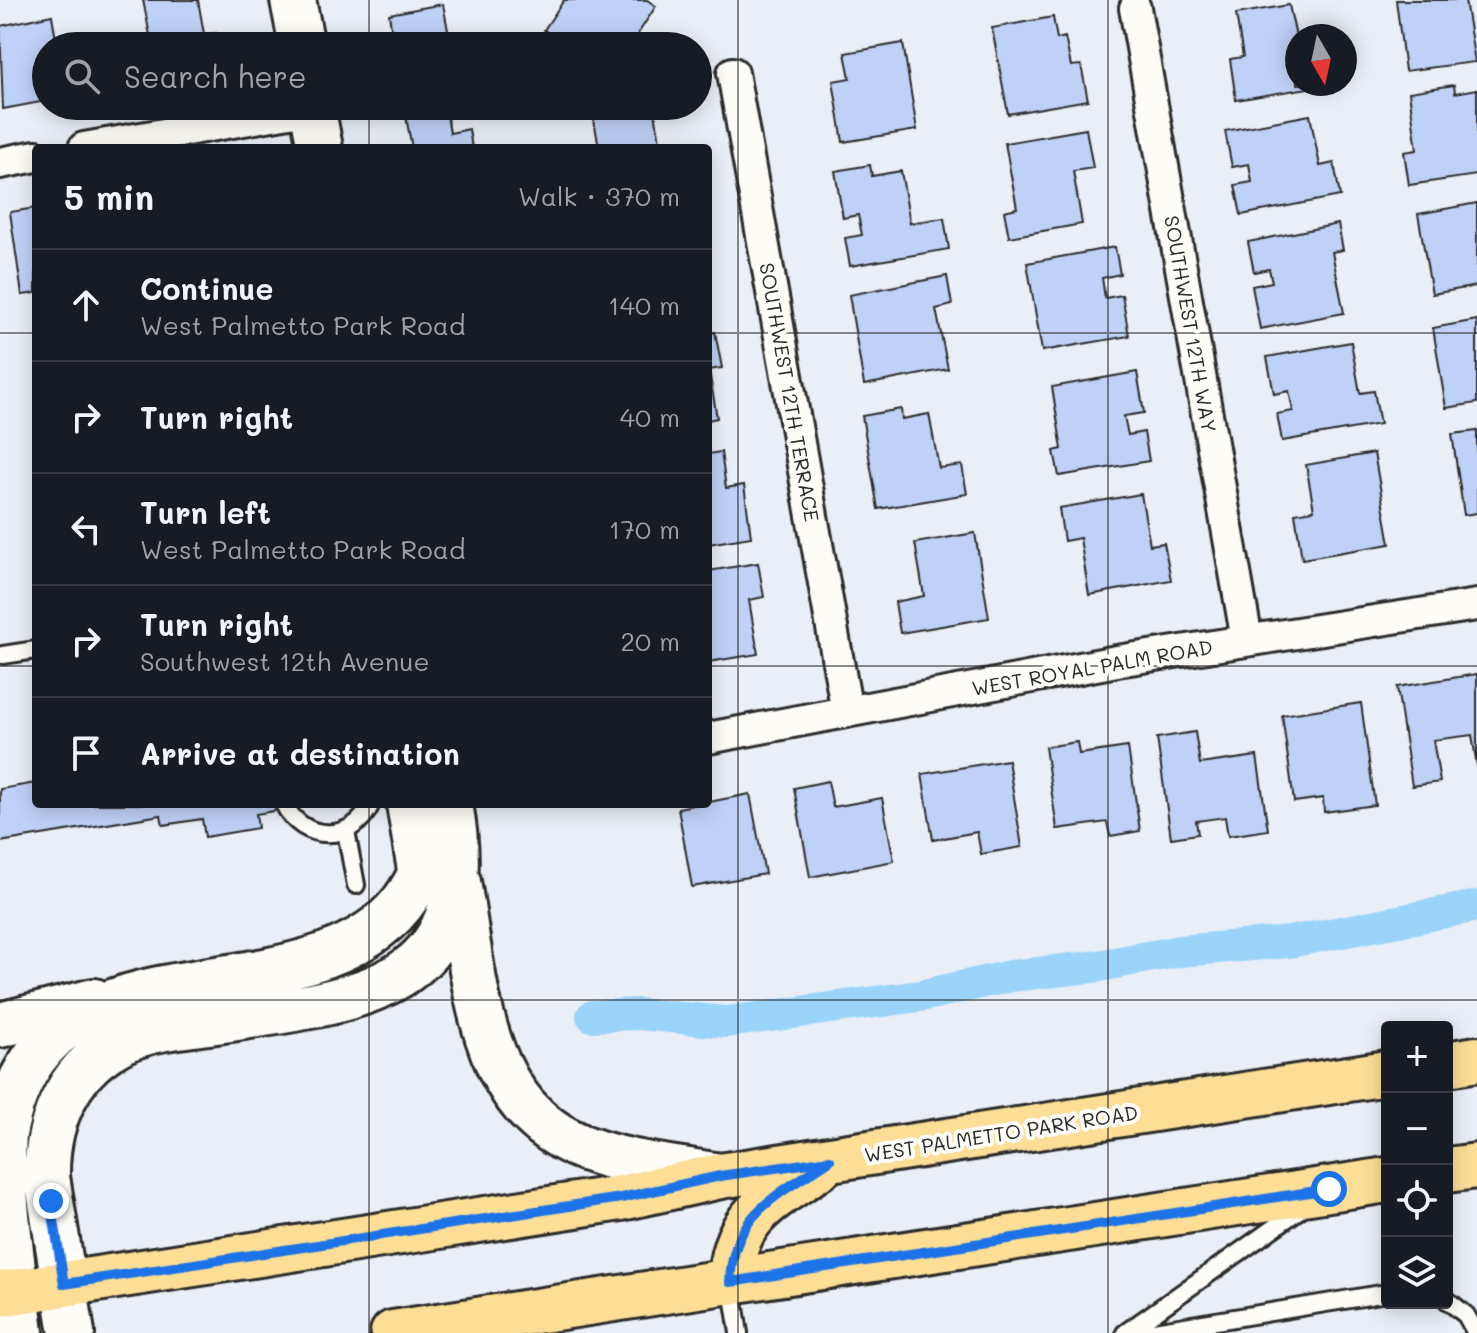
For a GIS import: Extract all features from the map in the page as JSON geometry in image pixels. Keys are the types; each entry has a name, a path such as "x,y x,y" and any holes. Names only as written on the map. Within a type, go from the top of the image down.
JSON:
{"main road":[{"path":"1453,1063 1477,1059"},
{"name":"WEST PALMETTO PARK ROAD","path":"13,1306 64,1284 621,1198 720,1176 1381,1074"},
{"path":"730,1282 735,1245 743,1227 771,1201 830,1160"},
{"path":"1453,1169 1477,1166"},
{"path":"393,1333 1381,1181"}],"street":[{"path":"293,0 299,32"},
{"name":"SOUTHWEST 12TH WAY","path":"1135,8 1247,640"},
{"name":"SOUTHWEST 12TH TERRACE","path":"733,73 847,712"},
{"path":"118,144 315,121"},
{"path":"0,163 32,157"},
{"name":"WEST ROYAL PALM ROAD","path":"712,737 1247,640 1477,605"},
{"path":"411,808 439,876 490,1051 513,1095 546,1128 599,1153 720,1176"},
{"path":"72,1333 47,1177 46,1151 63,1097 83,1072 127,1039 150,1032 330,1004 376,990 406,972 428,951 447,914 439,876 447,808"},
{"path":"0,1025 29,1015 332,953 374,930 439,876"},
{"path":"13,1306 2,1169 4,1136 12,1103 25,1075 63,1030 89,1011 124,995"}],"lane":[{"path":"3,655 32,651"},
{"path":"287,808 300,826 314,833 346,831 369,808"},
{"path":"346,831 356,885"},
{"path":"1125,1333 1329,1189"},
{"path":"730,1282 739,1333"},
{"path":"1142,1333 1381,1294"},
{"path":"1453,1305 1466,1315 1476,1333"}],"building":[{"path":"143,0 198,0 204,32 149,32"},
{"path":"564,0 647,0 656,6 639,32 544,30"},
{"path":"1396,0 1465,0 1475,62 1405,71"},
{"path":"443,4 448,32 392,32 389,14"},
{"path":"1289,5 1293,24 1285,24 1285,92 1236,100 1230,59 1243,57 1236,14"},
{"path":"52,15 55,32 32,32 32,104 3,109 0,26"},
{"path":"1053,17 1057,39 1065,37 1071,66 1081,65 1088,100 1008,114 992,28"},
{"path":"903,43 917,130 843,142 833,81 850,78 845,53"},
{"path":"1454,85 1455,93 1477,89 1477,175 1409,185 1404,152 1417,150 1409,92"},
{"path":"1310,115 1320,166 1334,163 1340,196 1241,215 1235,185 1252,182 1249,164 1232,167 1225,131"},
{"path":"407,120 448,120 450,133 469,129 471,144 411,144"},
{"path":"594,120 656,120 660,144 598,144"},
{"path":"1086,129 1093,168 1073,171 1082,224 1009,237 1004,211 1017,208 1005,143"},
{"path":"870,165 872,176 901,171 910,223 944,218 949,249 850,266 845,238 862,235 858,215 843,218 835,171"},
{"path":"1477,203 1477,286 1432,294 1418,214"},
{"path":"32,209 32,294 22,295 10,212"},
{"path":"1338,224 1343,250 1332,252 1344,313 1260,329 1252,286 1272,282 1269,269 1254,272 1248,242"},
{"path":"1115,247 1120,274 1102,278 1105,298 1122,295 1129,336 1042,351 1027,263"},
{"path":"947,276 952,305 936,309 948,369 864,385 849,295"},
{"path":"1477,320 1477,403 1446,408 1433,328"},
{"path":"712,332 715,332 722,368 712,370"},
{"path":"1351,342 1360,393 1374,391 1380,424 1282,441 1277,414 1293,411 1289,391 1274,394 1267,357"},
{"path":"1137,372 1144,413 1124,416 1128,435 1144,432 1149,461 1059,476 1054,451 1062,449 1052,387"},
{"path":"712,388 717,418 712,419"},
{"path":"901,409 902,419 929,414 939,468 962,465 967,494 878,509 862,416"},
{"path":"1477,431 1477,513 1464,515 1452,434"},
{"path":"721,452 726,488 744,485 751,537 712,543 712,453"},
{"path":"1374,453 1390,544 1302,559 1295,513 1314,510 1306,465"},
{"path":"1141,494 1150,545 1164,543 1171,580 1089,595 1080,538 1064,541 1059,508"},
{"path":"975,533 989,618 900,633 895,602 924,596 915,543"},
{"path":"758,563 764,597 749,600 758,654 712,661 712,570"},
{"path":"1477,674 1477,766 1472,735 1433,740 1440,782 1412,786 1397,687"},
{"path":"1361,703 1375,805 1324,812 1323,798 1294,802 1282,715"},
{"path":"1195,732 1200,764 1257,756 1268,830 1228,836 1225,817 1196,821 1198,834 1171,838 1157,738"},
{"path":"1077,742 1079,754 1128,747 1140,831 1110,836 1107,822 1057,829 1045,747"},
{"path":"1008,760 1022,847 981,854 977,832 933,840 922,774"},
{"path":"828,781 833,807 882,798 894,861 810,877 794,788"},
{"path":"32,784 32,808 291,808 256,814 258,828 205,837 202,819 163,825 161,815 0,842 0,789"},
{"path":"750,794 765,874 692,887 678,808 712,808 712,801"}],"waterway":[{"path":"592,1016 638,1014 726,1022 920,996 1011,976 1099,966 1180,951 1289,942 1477,906"}],"route":[{"path":"51,1201 64,1284 621,1198 720,1176 830,1160 771,1201 743,1227 735,1245 730,1282 1329,1189"}]}
